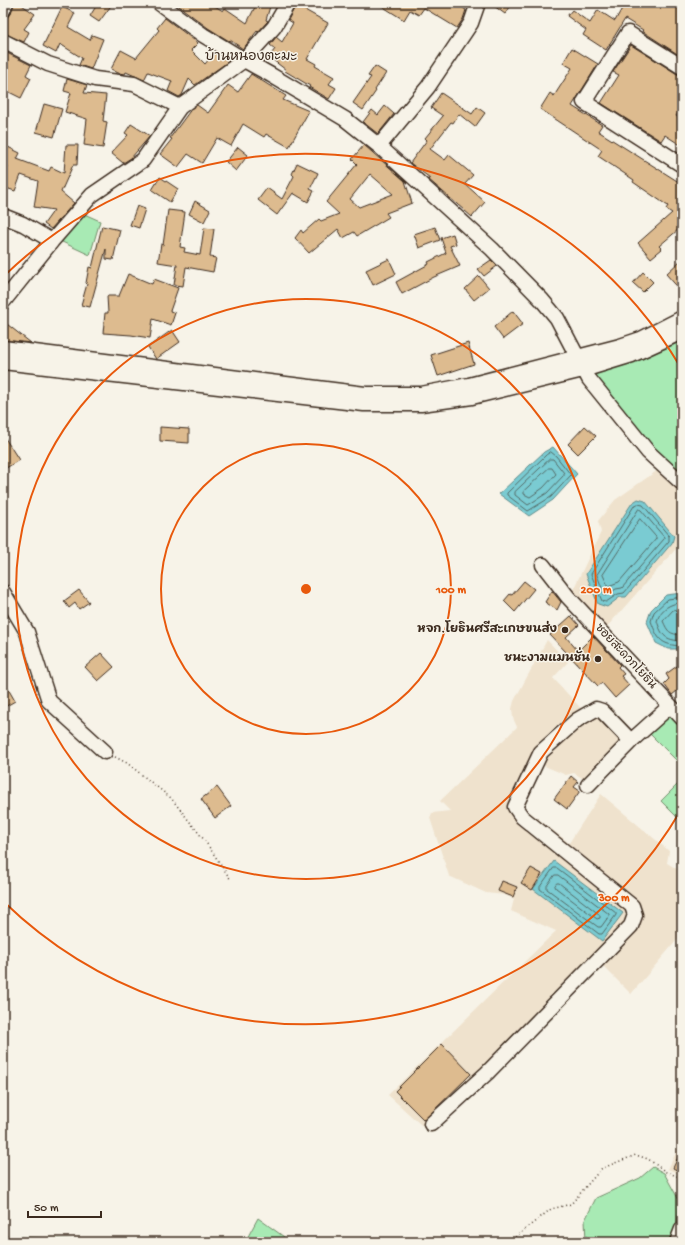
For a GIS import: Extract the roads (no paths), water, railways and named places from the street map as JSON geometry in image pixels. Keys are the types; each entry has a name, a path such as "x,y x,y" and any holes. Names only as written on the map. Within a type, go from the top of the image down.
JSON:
{"street":[{"path":"3,10 6,3"},
{"path":"159,3 203,35 345,119 379,146 492,249 542,300 557,318 589,379 648,452 682,483"},
{"path":"3,302 52,241 92,195 143,160 180,107 244,60 274,28 288,3"},
{"path":"379,146 428,87 471,23 478,3"},
{"path":"682,68 628,33 584,102 682,165"},
{"path":"3,41 48,64 95,79 134,84 180,107"},
{"path":"3,216 23,224 52,241"},
{"path":"3,362 364,404 421,404 472,397 580,364 620,346 641,339 682,318"},
{"path":"3,348 365,394 421,394 632,355 682,332"},
{"name":"ซอยสะดวกโยธิน","path":"543,565 568,597 682,718"},
{"path":"3,592 27,632 49,701 105,752"},
{"path":"588,785 631,741 670,706"},
{"path":"431,1124 487,1073 631,926 636,915 632,906 522,817 515,806 542,752 577,720 596,709 602,711 631,741"},
{"path":"677,1242 682,1229"}],"water":[{"path":"553,447 577,474 553,500 529,516 499,494 544,452"},
{"path":"638,499 645,501 674,536 672,543 626,597 620,597 607,607 598,604 586,574 632,503"},
{"path":"682,593 682,649 668,649 656,643 647,622 651,610 666,595"},
{"path":"554,861 623,913 602,941 533,889"}],"place":[{"name":"หจก.โยธินศรีสะเกษขนส่ง","path":"565,630"},
{"name":"ชนะงามแมนชั่น","path":"598,659"}],"district":[{"name":"บ้านหนองตะมะ","path":"251,57"}]}
